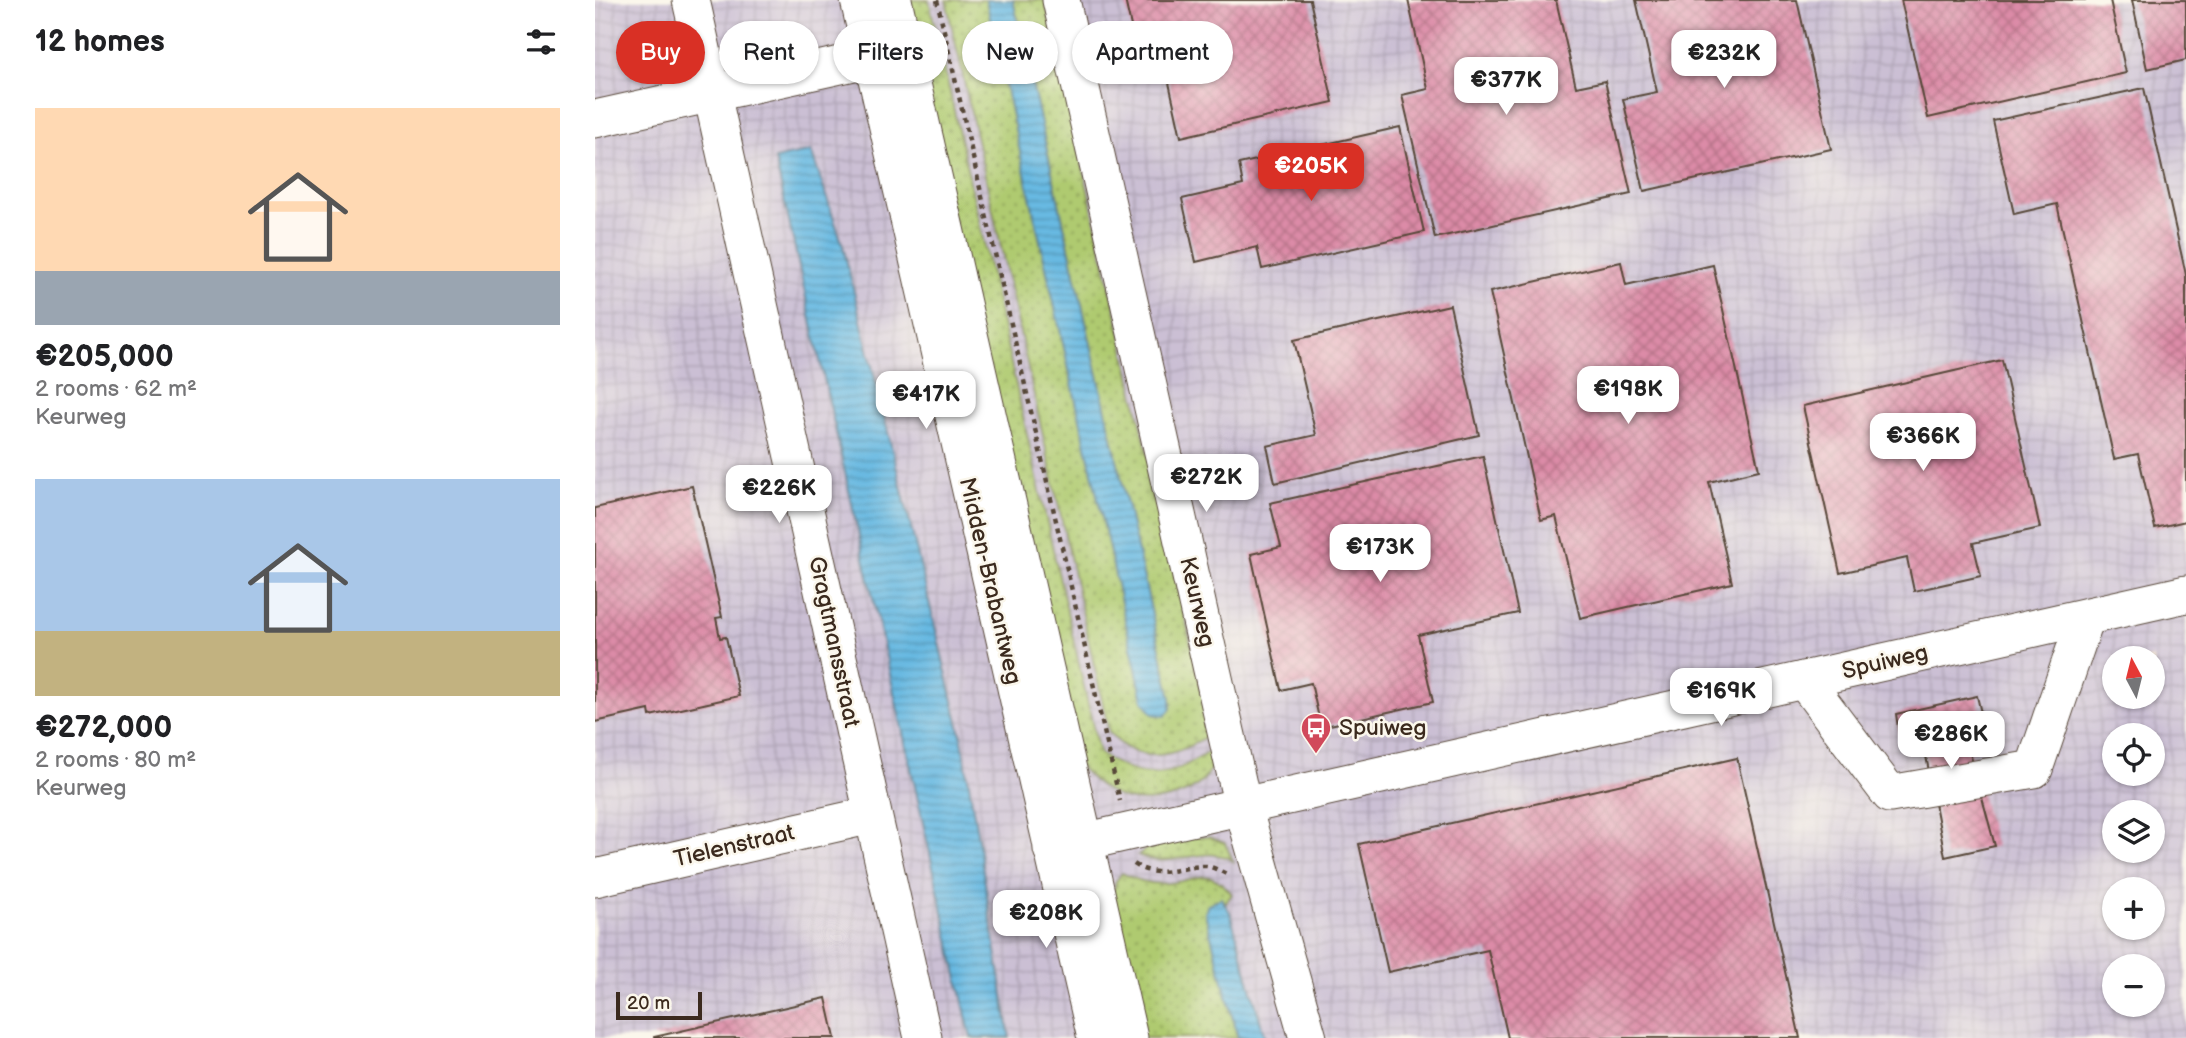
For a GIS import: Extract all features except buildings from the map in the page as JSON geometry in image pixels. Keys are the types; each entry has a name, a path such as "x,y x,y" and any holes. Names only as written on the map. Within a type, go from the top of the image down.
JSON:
{"street":[{"name":"Gragtmansstraat","path":"691,0 923,1038"},
{"name":"Midden-Brabantweg","path":"859,0 870,21"},
{"name":"Midden-Brabantweg","path":"891,21 893,0"},
{"name":"Keurweg","path":"1061,0 1243,807 1308,1038"},
{"path":"595,119 833,66"},
{"name":"Midden-Brabantweg","path":"895,84 1068,845 1096,1038"},
{"name":"Spuiweg","path":"1068,845 2186,594"},
{"path":"1804,680 1890,794 2034,769 2086,617"},
{"name":"Tielenstraat","path":"595,878 872,815"},
{"name":"Midden-Brabantweg","path":"1068,845 1129,1038"}],"path":[{"path":"937,0 1133,863 1143,870 1169,873 1206,865 1268,892"}],"shaded area":[{"path":"595,0 2186,0 2186,1038 595,1038"}],"green space":[{"path":"902,0 929,0 934,21 907,21"},
{"path":"946,0 986,0 991,21 962,21 962,72"},
{"path":"1013,0 1045,0 1050,21 1018,21"},
{"path":"1058,57 1211,733 1185,748 1158,755 1132,751 1109,732 965,84 1005,84 1143,700 1171,698 1032,84 1058,84"},
{"path":"921,84 948,84 1099,753 1129,770 1157,774 1184,766 1214,748 1213,763 1207,776 1197,786 1183,793 1153,801 1137,801 1110,792 1079,766"},
{"path":"1184,837 1209,837 1225,843 1233,861 1211,854 1163,860 1138,855 1152,845"},
{"path":"1122,873 1157,883 1209,877 1224,885 1232,894 1226,903 1225,901 1205,913 1238,1038 1138,1038 1109,907 1116,881"}],"water":[{"path":"986,0 1013,0 1018,21 991,21"},
{"path":"1005,84 1032,84 1171,698 1171,709 1165,716 1153,714 1143,700"},
{"path":"811,151 843,246 961,734 1010,1038 971,1038 775,159"},
{"path":"1221,898 1230,912 1265,1038 1238,1038 1205,913 1208,904"}],"place":[{"name":"Spuiweg","path":"1316,755"}]}
